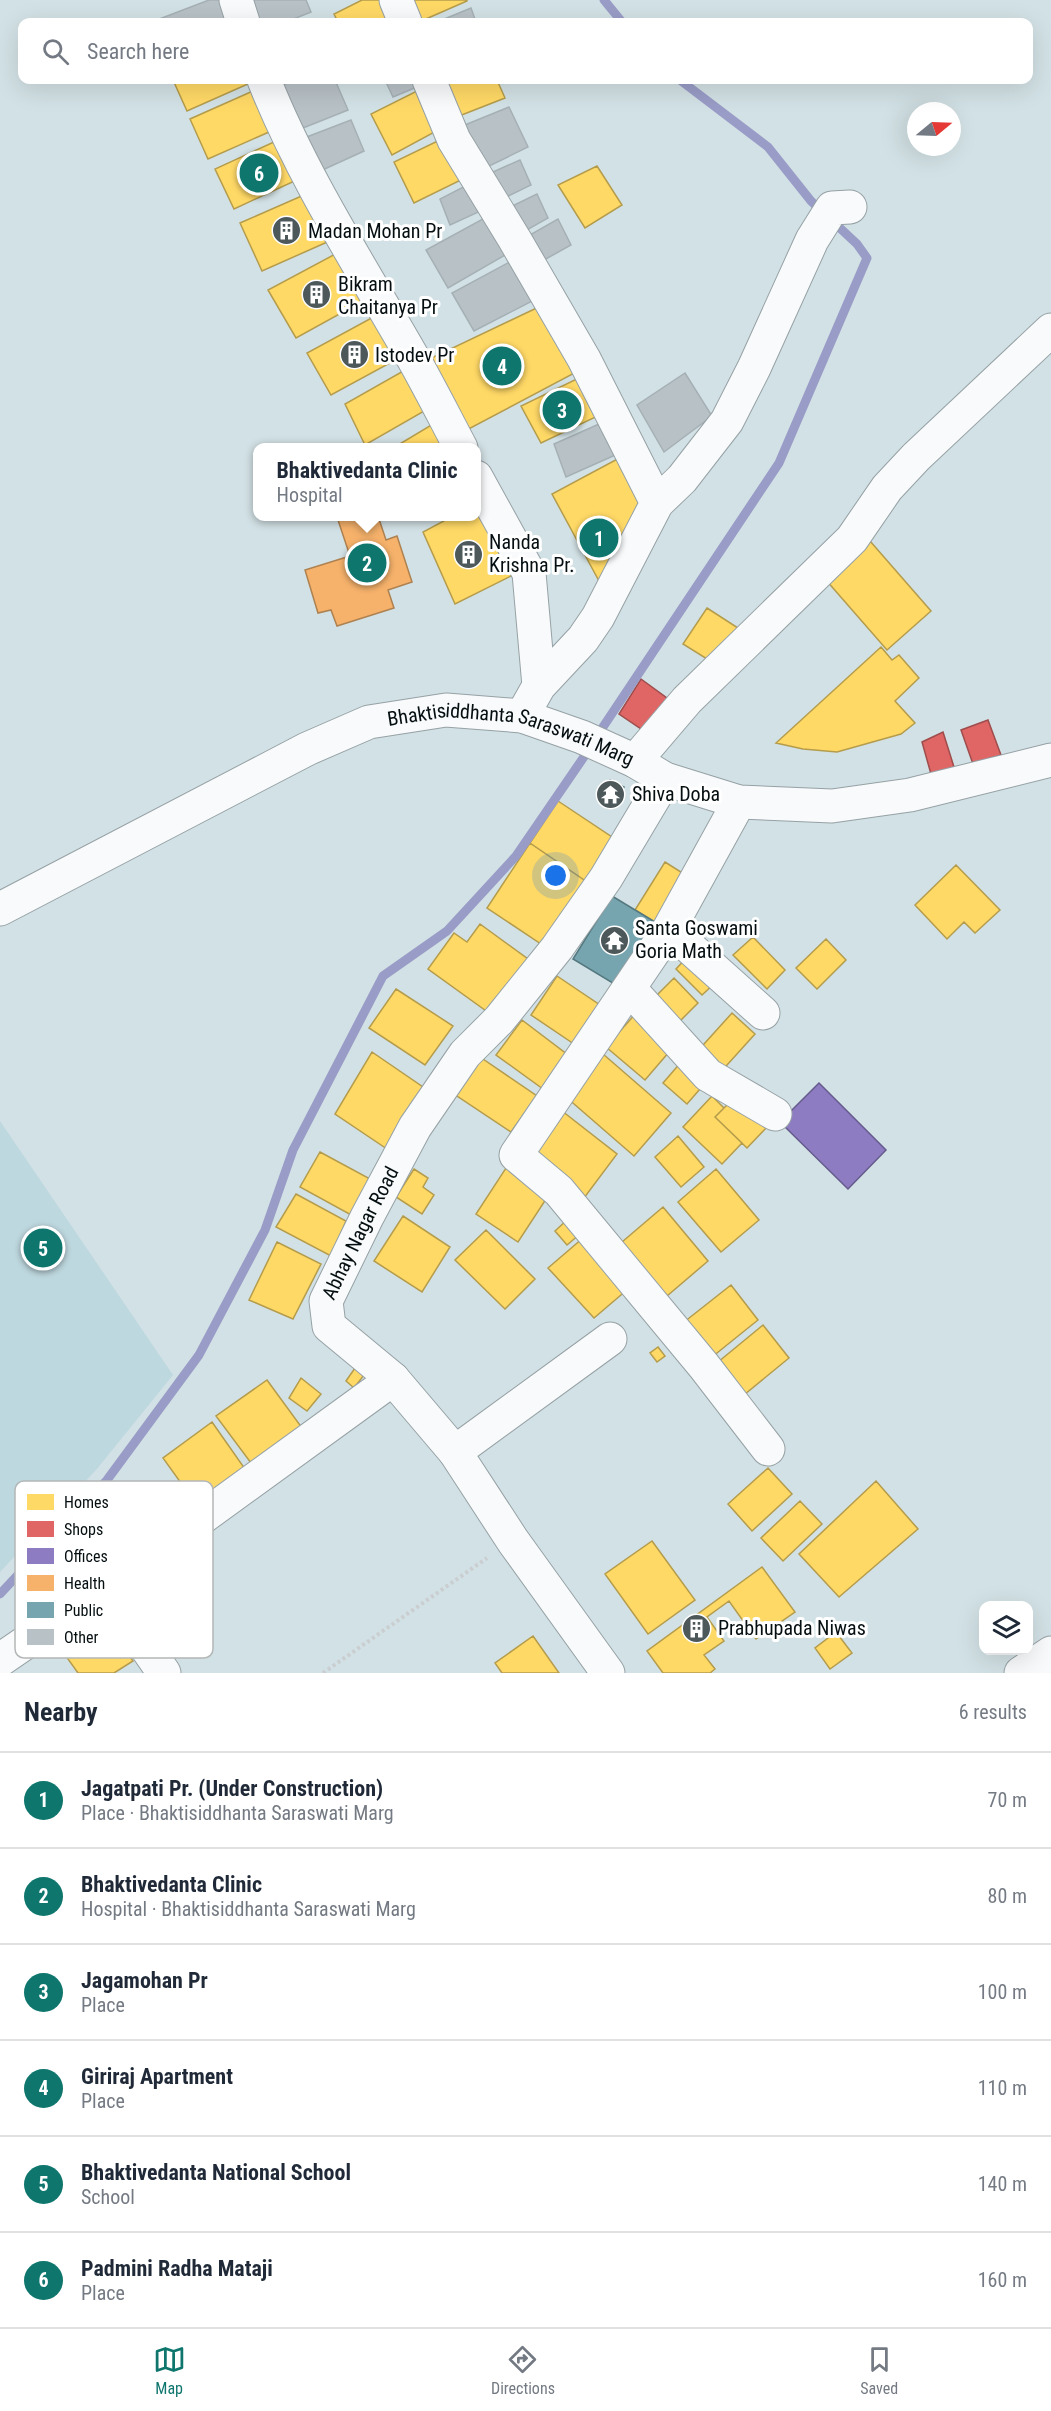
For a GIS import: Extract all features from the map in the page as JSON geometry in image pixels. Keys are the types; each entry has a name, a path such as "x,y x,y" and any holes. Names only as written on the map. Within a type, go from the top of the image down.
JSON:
{"street":[{"path":"236,0 242,18"},
{"path":"396,0 403,18"},
{"path":"266,84 332,220 414,360 459,443"},
{"path":"431,84 454,140 584,359 657,503"},
{"path":"522,716 539,686 583,639 598,617 657,503 682,479 727,421 754,368 812,240 841,207"},
{"path":"624,756 687,700 852,539 887,488 916,457 1051,330"},
{"path":"481,484 529,573 539,686"},
{"name":"Bhaktisiddhanta Saraswati Marg","path":"0,909 307,749 369,722 446,710 522,716 582,737 624,756 665,779 739,802 832,806 910,795 1051,760"},
{"name":"Abhay Nagar Road","path":"608,1673 513,1541 455,1452 393,1379 329,1326 326,1301 415,1127 465,1054 499,1020 557,948 606,878 665,779"},
{"path":"739,802 669,928 516,1155 559,1191 704,1366 768,1449"},
{"path":"669,928 764,1013"},
{"path":"629,988 708,1075 775,1114"},
{"path":"455,1452 610,1339"},
{"path":"213,1510 393,1379"},
{"path":"0,1660 15,1650"},
{"path":"1021,1673 1051,1653"},
{"path":"154,1658 164,1673"}],"path":[{"path":"323,1673 513,1541"}],"shaded area":[{"path":"0,1121 173,1375 86,1481 15,1481 15,1556 0,1572"}],"building: Homes":[{"path":"362,0 391,0 393,18 336,18 334,14"},
{"path":"403,0 467,0 428,18 416,18"},
{"path":"175,84 248,84 187,111"},
{"path":"442,84 499,84 505,98 454,118"},
{"path":"262,87 278,128 208,159 190,119"},
{"path":"425,87 442,128 392,155 371,114"},
{"path":"287,136 303,177 234,209 215,169"},
{"path":"446,137 467,177 414,203 394,162"},
{"path":"597,166 622,205 585,228 558,185"},
{"name":"Madan Mohan Pr","path":"313,191 334,239 262,271 240,223"},
{"name":"Bikram Chaitanya Pr","path":"341,251 365,300 296,338 268,290"},
{"path":"545,304 582,369 461,433 421,363"},
{"name":"Istodev Pr","path":"377,315 401,357 331,395 307,353"},
{"path":"405,370 426,410 368,443 364,443 345,404"},
{"path":"585,375 604,413 541,443 521,406"},
{"path":"433,424 444,443 401,443"},
{"path":"623,456 647,494 599,581 552,494"},
{"name":"Nanda Krishna Pr.","path":"481,514 513,575 455,604 423,532 444,521 481,521"},
{"path":"870,541 931,611 887,650 826,580"},
{"path":"707,608 738,628 715,664 683,644"},
{"path":"881,647 892,660 899,655 919,678 895,701 915,723 901,734 837,752 803,749 776,743"},
{"path":"558,801 615,839 587,882 530,843"},
{"path":"530,843 587,882 544,946 487,908"},
{"path":"665,862 684,874 655,922 635,910"},
{"path":"956,865 1000,910 975,933 964,922 947,939 915,905"},
{"path":"480,924 528,959 489,1013 428,969 454,933 467,942"},
{"path":"753,937 785,970 767,989 733,955"},
{"path":"826,939 846,960 817,989 796,968"},
{"path":"688,956 715,983 702,995 676,969"},
{"path":"557,976 600,1005 574,1044 531,1015"},
{"path":"674,978 698,1003 677,1024 653,999"},
{"path":"396,989 453,1026 425,1065 369,1028"},
{"path":"637,1012 675,1045 645,1080 606,1047"},
{"path":"732,1013 755,1034 718,1075 695,1054"},
{"path":"522,1020 568,1055 543,1089 496,1055"},
{"path":"372,1052 423,1087 387,1149 335,1114"},
{"path":"603,1054 671,1113 634,1156 566,1097"},
{"path":"480,1057 537,1096 511,1132 454,1094"},
{"path":"682,1061 706,1082 687,1104 663,1083"},
{"path":"712,1096 724,1108 715,1117 742,1143 722,1164 683,1127"},
{"path":"736,1096 767,1127 747,1148 715,1117"},
{"path":"562,1111 617,1154 584,1198 528,1156"},
{"path":"678,1136 704,1167 681,1187 655,1157"},
{"path":"320,1152 372,1180 353,1216 300,1187"},
{"path":"510,1162 552,1190 518,1242 476,1214"},
{"path":"414,1169 428,1178 423,1187 434,1195 422,1214 396,1197"},
{"path":"716,1169 759,1220 721,1252 678,1202"},
{"path":"296,1194 346,1221 331,1256 276,1227"},
{"path":"663,1207 708,1261 667,1296 622,1242"},
{"path":"403,1216 450,1247 422,1292 374,1261"},
{"path":"568,1219 580,1234 567,1245 555,1231"},
{"path":"486,1230 535,1279 505,1309 455,1260"},
{"path":"583,1238 628,1289 594,1318 548,1268"},
{"path":"277,1242 321,1264 293,1319 249,1300"},
{"path":"731,1285 758,1320 707,1361 679,1326"},
{"path":"763,1325 789,1358 739,1399 712,1367"},
{"path":"658,1347 665,1356 657,1362 650,1353"},
{"path":"355,1368 364,1375 354,1388 346,1381"},
{"path":"301,1378 321,1394 307,1411 289,1398"},
{"path":"267,1380 305,1432 254,1467 216,1416"},
{"path":"212,1422 245,1469 213,1492 213,1481 180,1481 163,1458"},
{"path":"768,1468 792,1494 752,1531 728,1504"},
{"path":"876,1481 918,1529 839,1597 799,1554"},
{"path":"800,1501 822,1524 783,1561 761,1538"},
{"path":"652,1541 695,1600 648,1634 605,1574"},
{"name":"Prabhupada Niwas","path":"762,1567 795,1612 756,1639 729,1601 707,1617 724,1641 704,1655 715,1669 710,1673 663,1673 647,1651"},
{"path":"836,1632 852,1653 830,1669 815,1648"},
{"path":"533,1636 559,1673 502,1673 495,1663"},
{"path":"67,1658 131,1658 133,1661 114,1673 78,1673"}],"building: Shops":[{"path":"641,679 671,701 647,733 619,714"},
{"path":"988,720 1001,755 973,764 961,730"},
{"path":"943,732 954,767 931,774 922,742"}],"building: Offices":[{"path":"819,1083 886,1150 848,1189 780,1122"}],"building: Health":[{"path":"338,521 380,521 386,540 397,536 412,582 388,590 394,608 337,626 331,610 318,613 305,570 350,556"}],"building: Public":[{"name":"Shiva Doba","path":"610,780 624,787 613,808 599,800"},
{"name":"Santa Goswami Goria Math","path":"612,896 655,922 616,985 573,959"}],"building: Other":[{"path":"209,0 228,0 234,18 162,18"},
{"path":"251,0 306,0 311,12 296,18 249,18"},
{"path":"471,8 475,18 447,18"},
{"path":"285,84 337,84 348,110 293,132 273,89"},
{"path":"387,84 424,84 393,97"},
{"path":"509,107 528,147 481,170 460,127"},
{"path":"351,120 364,151 316,173 299,140"},
{"path":"520,160 531,185 500,200 486,175"},
{"path":"473,182 485,209 450,225 440,199"},
{"path":"537,194 548,218 518,235 504,210"},
{"path":"492,214 512,251 448,288 426,250"},
{"path":"558,219 571,245 535,265 521,240"},
{"path":"517,258 540,297 474,331 452,293"},
{"path":"685,373 712,416 664,452 637,405"},
{"path":"608,420 622,452 566,477 554,444"}],"waterway":[{"path":"604,0 619,18"},
{"path":"597,736 779,463 867,258 857,244 811,201 768,147 685,84"},
{"path":"106,1481 199,1355 265,1230 293,1150 383,976 447,931 516,856 590,748"},
{"path":"0,1594 15,1578"}],"place":[{"name":"Padmini Radha Mataji","path":"259,173"},
{"name":"Madan Mohan Pr","path":"287,231"},
{"name":"Bikram Chaitanya Pr","path":"317,295"},
{"name":"Istodev Pr","path":"354,355"},
{"name":"Giriraj Apartment","path":"502,366"},
{"name":"Jagamohan Pr","path":"562,410"},
{"name":"Jagatpati Pr. (Under Construction)","path":"599,538"},
{"name":"Nanda Krishna Pr.","path":"468,554"},
{"name":"Bhaktivedanta Clinic","path":"367,563"},
{"name":"Shiva Doba","path":"611,794"},
{"name":"Santa Goswami Goria Math","path":"614,940"},
{"name":"Bhaktivedanta National School","path":"43,1248"},
{"name":"Prabhupada Niwas","path":"697,1628"}]}
